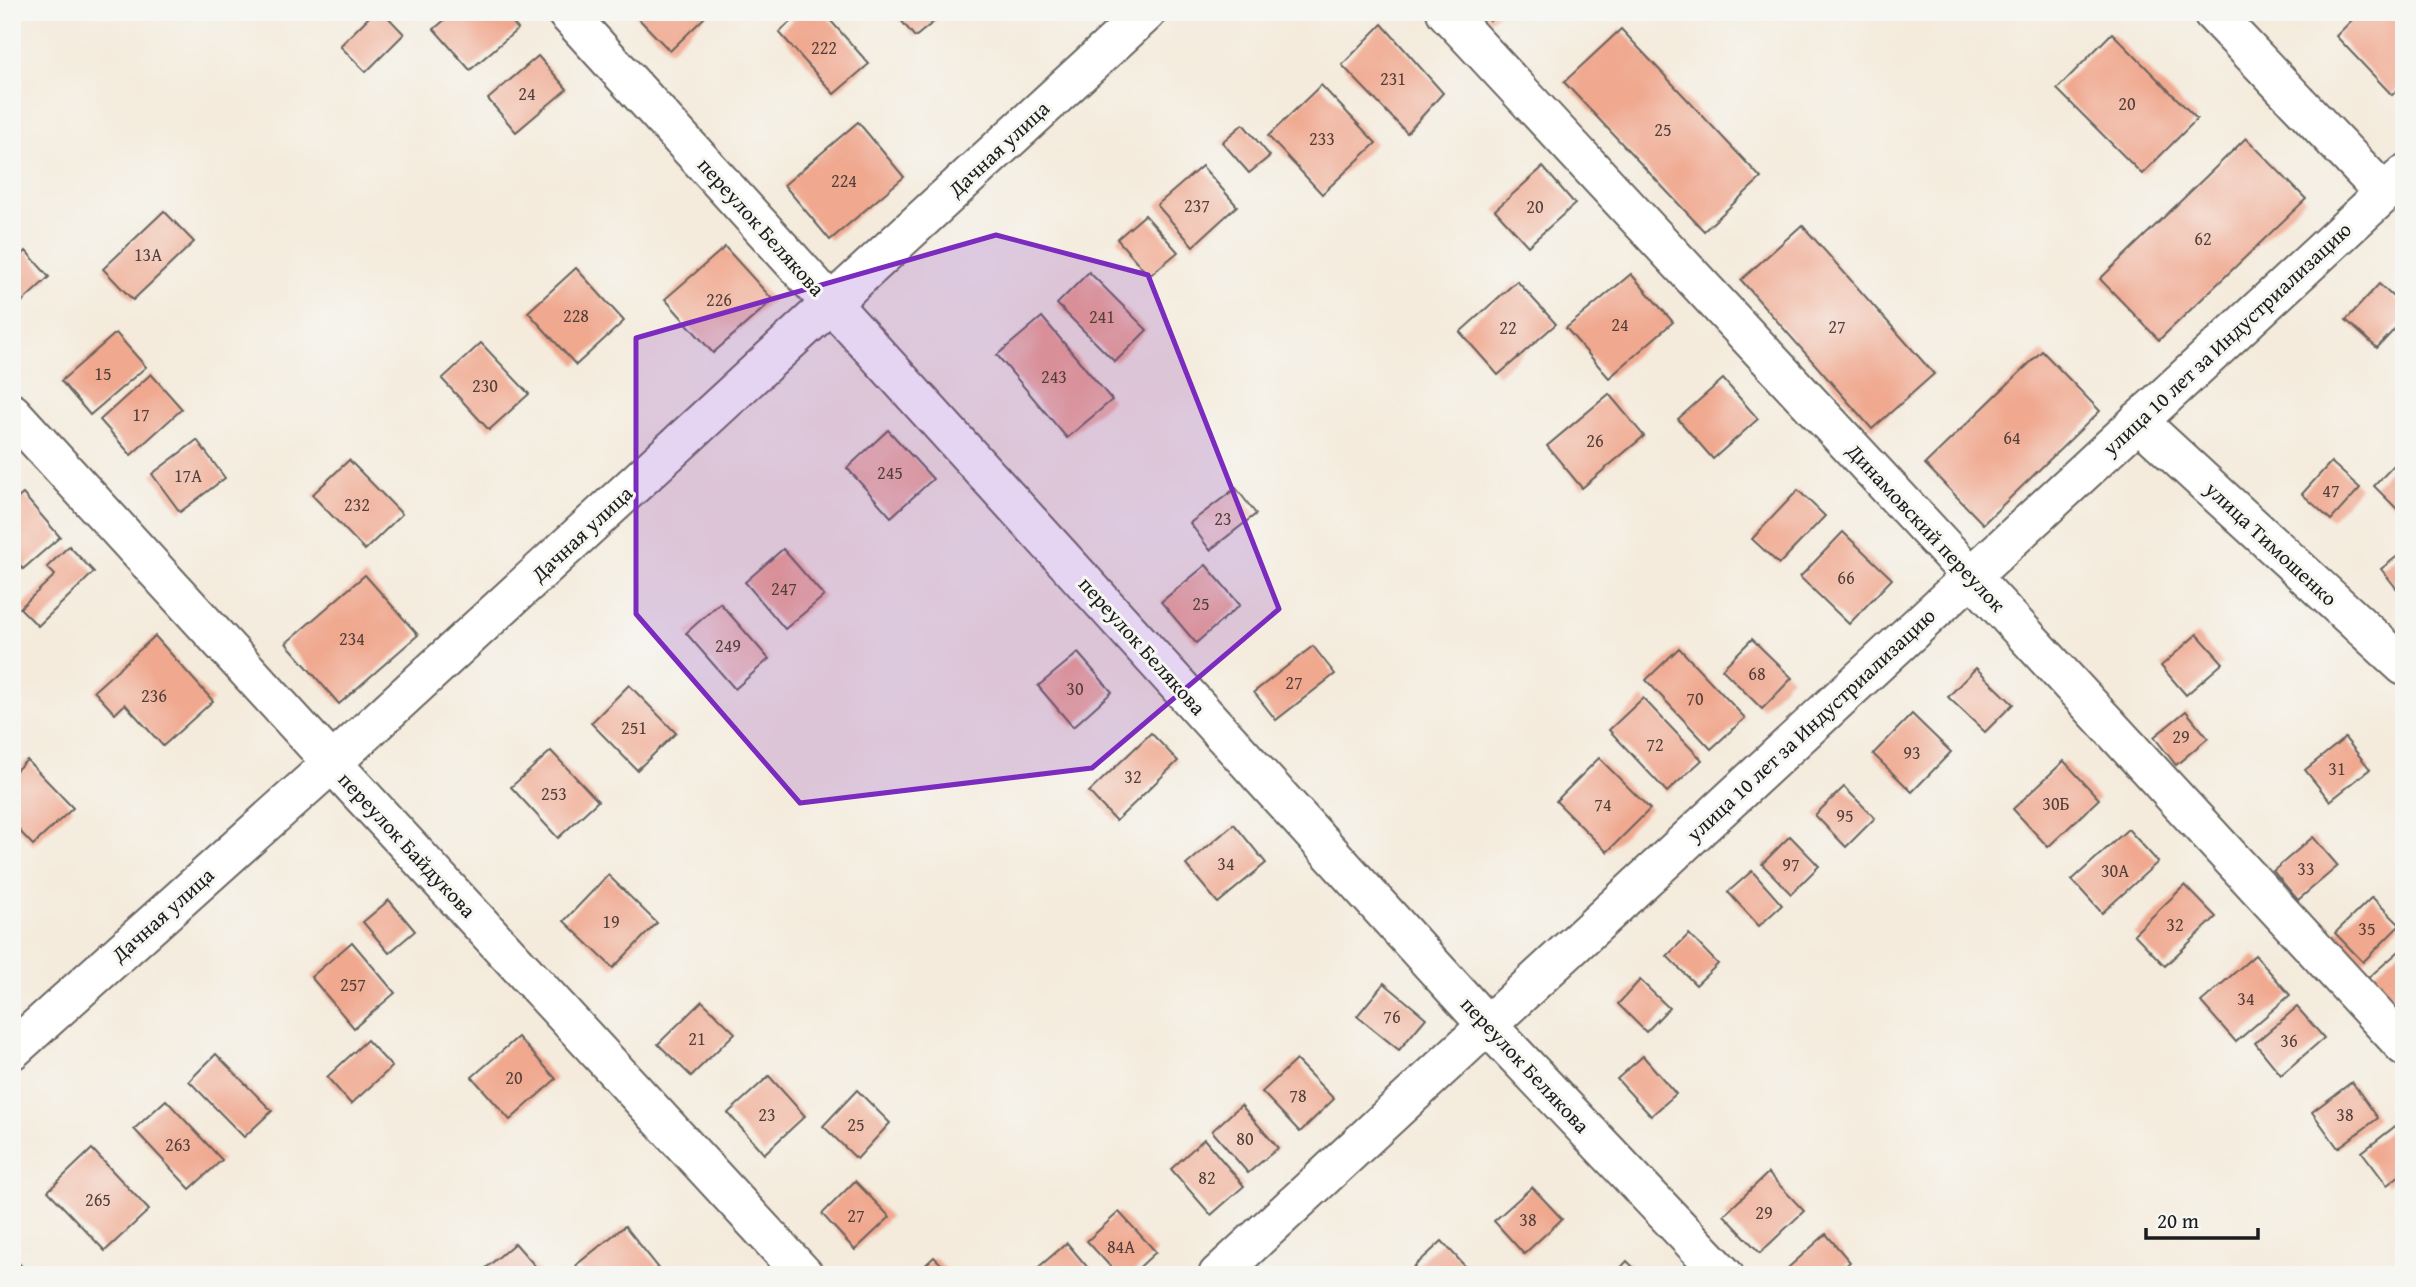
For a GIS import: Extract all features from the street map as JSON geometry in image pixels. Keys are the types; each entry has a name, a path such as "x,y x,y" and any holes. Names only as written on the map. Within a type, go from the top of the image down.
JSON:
{"street":[{"name":"переулок Белякова","path":"566,12 1487,1025 1724,1275"},
{"name":"Дачная улица","path":"12,1050 332,763 1147,12"},
{"name":"Динамовский переулок","path":"1447,12 2404,1046"},
{"path":"2212,12 2394,184"},
{"name":"улица 10 лет за Индустриализацию","path":"1218,1275 2394,184"},
{"name":"переулок Байдукова","path":"12,413 804,1275"},
{"name":"улица Тимошенко","path":"2138,421 2404,666"}],"highlighted area":[{"path":"996,235 1148,275 1279,609 1092,768 800,803 636,614 636,338"}],"building":[{"path":"374,12 383,12 404,34 366,72 340,46"},
{"path":"454,12 503,12 518,29 470,70 434,29"},
{"path":"632,12 704,12 707,15 670,51"},
{"path":"801,12 823,12 869,64 834,94 779,32"},
{"path":"894,12 946,12 915,37"},
{"path":"1482,12 1500,12 1490,21"},
{"path":"2360,12 2404,12 2404,84 2392,95 2336,36"},
{"path":"1382,24 1443,93 1407,133 1342,65"},
{"path":"1621,29 1761,178 1704,231 1564,82"},
{"path":"2112,33 2197,119 2142,174 2057,89"},
{"path":"538,56 567,89 516,132 488,99"},
{"path":"1321,85 1376,143 1322,194 1268,136"},
{"path":"858,122 904,177 830,240 784,185"},
{"path":"1243,124 1270,156 1249,173 1222,142"},
{"path":"2246,138 2306,199 2159,340 2100,279"},
{"path":"1202,166 1237,206 1193,246 1157,205"},
{"path":"1543,167 1575,204 1528,246 1495,210"},
{"path":"164,211 194,242 133,300 103,269"},
{"path":"1145,215 1178,252 1149,276 1117,239"},
{"path":"1802,225 1934,374 1872,429 1741,280"},
{"path":"725,247 773,300 713,353 665,299"},
{"path":"26,251 49,277 12,311 12,265"},
{"path":"576,268 624,321 576,365 528,312"},
{"path":"1089,272 1147,330 1115,362 1057,304"},
{"path":"1631,274 1673,322 1609,378 1566,328"},
{"path":"1517,281 1556,324 1498,375 1460,332"},
{"path":"2379,284 2404,307 2404,319 2377,348 2346,320"},
{"path":"1042,317 1112,400 1067,438 997,355"},
{"path":"116,333 146,367 90,415 61,381"},
{"path":"481,343 529,394 489,430 442,379"},
{"path":"2042,351 2100,411 1983,524 1925,464"},
{"path":"151,374 182,409 131,455 100,420"},
{"path":"1723,379 1758,419 1713,459 1678,419"},
{"path":"1609,394 1644,436 1582,488 1547,446"},
{"path":"888,430 933,479 891,517 847,468"},
{"path":"197,440 225,478 180,512 152,474"},
{"path":"349,460 402,514 365,550 312,495"},
{"path":"2399,460 2404,465 2404,506 2399,511 2374,486"},
{"path":"2331,462 2360,488 2331,520 2302,494"},
{"path":"1236,488 1256,514 1210,550 1190,523"},
{"path":"1798,490 1825,516 1779,564 1752,539"},
{"path":"23,494 60,537 23,569 12,557 12,503"},
{"path":"1843,532 1892,579 1849,624 1800,577"},
{"path":"69,546 94,572 38,626 20,608 55,575 47,567"},
{"path":"783,549 824,596 785,629 745,582"},
{"path":"2404,551 2404,591 2401,594 2381,569"},
{"path":"1206,565 1240,605 1196,643 1161,602"},
{"path":"365,575 418,635 339,704 286,643"},
{"path":"720,603 769,659 735,689 686,633"},
{"path":"2197,634 2223,663 2186,695 2161,666"},
{"path":"155,636 213,701 163,746 125,704 115,714 94,691"},
{"path":"1752,639 1792,678 1762,709 1722,669"},
{"path":"1313,646 1335,674 1276,720 1254,692"},
{"path":"1679,648 1745,718 1711,749 1646,680"},
{"path":"1078,653 1112,692 1073,727 1038,686"},
{"path":"1976,668 2013,704 1985,732 1948,697"},
{"path":"629,685 676,733 637,770 591,723"},
{"path":"1643,698 1702,760 1667,792 1609,730"},
{"path":"2186,711 2208,738 2176,765 2154,737"},
{"path":"1912,714 1951,752 1912,792 1873,754"},
{"path":"1151,733 1178,761 1116,821 1089,792"},
{"path":"2345,738 2370,769 2330,801 2305,770"},
{"path":"551,751 598,801 558,838 511,787"},
{"path":"1599,758 1650,809 1607,852 1556,801"},
{"path":"27,760 73,808 33,845 12,823 12,774"},
{"path":"2064,761 2099,799 2048,847 2013,809"},
{"path":"1844,787 1875,818 1846,847 1815,815"},
{"path":"1234,824 1266,863 1218,903 1186,865"},
{"path":"2128,829 2158,862 2102,913 2072,880"},
{"path":"1790,836 1819,866 1791,894 1762,864"},
{"path":"2313,837 2338,866 2298,900 2273,871"},
{"path":"1752,871 1782,905 1759,926 1728,892"},
{"path":"608,875 657,923 613,968 564,921"},
{"path":"2185,885 2216,917 2165,966 2134,934"},
{"path":"2372,897 2400,925 2363,962 2335,933"},
{"path":"389,900 415,931 389,953 363,922"},
{"path":"1689,934 1718,964 1696,985 1667,956"},
{"path":"352,942 395,993 354,1028 311,977"},
{"path":"2404,947 2404,1020 2368,978"},
{"path":"2255,955 2290,995 2236,1042 2201,1002"},
{"path":"1640,980 1669,1008 1646,1032 1618,1004"},
{"path":"1384,983 1426,1018 1399,1050 1357,1016"},
{"path":"702,1001 735,1033 691,1076 658,1044"},
{"path":"2297,1007 2324,1038 2281,1075 2255,1043"},
{"path":"518,1037 556,1079 510,1120 472,1077"},
{"path":"367,1040 392,1067 351,1104 327,1077"},
{"path":"216,1054 272,1111 244,1137 189,1081"},
{"path":"1643,1056 1676,1094 1651,1116 1617,1079"},
{"path":"1296,1060 1334,1099 1300,1132 1262,1092"},
{"path":"769,1076 805,1116 764,1154 728,1113"},
{"path":"2352,1082 2378,1118 2338,1148 2312,1112"},
{"path":"857,1090 890,1123 857,1159 823,1126"},
{"path":"166,1100 222,1160 190,1189 134,1129"},
{"path":"1241,1105 1278,1148 1248,1173 1212,1131"},
{"path":"2398,1124 2404,1132 2404,1172 2387,1185 2362,1152"},
{"path":"1204,1139 1244,1186 1211,1215 1171,1169"},
{"path":"92,1149 149,1210 105,1251 48,1191"},
{"path":"1768,1173 1804,1211 1760,1253 1724,1215"},
{"path":"855,1181 890,1217 855,1250 822,1214"},
{"path":"1532,1187 1562,1219 1524,1254 1494,1221"},
{"path":"1119,1212 1156,1252 1131,1275 1118,1275 1087,1241"},
{"path":"625,1226 658,1267 648,1275 584,1275 576,1265"},
{"path":"1826,1234 1850,1262 1835,1275 1780,1275"},
{"path":"1442,1241 1473,1275 1405,1275"},
{"path":"515,1243 543,1275 478,1275"},
{"path":"1067,1243 1094,1275 1037,1275 1034,1271"},
{"path":"12,1256 30,1275 12,1275"},
{"path":"934,1257 952,1275 915,1275"},
{"path":"1627,1261 1641,1275 1614,1275"}]}
